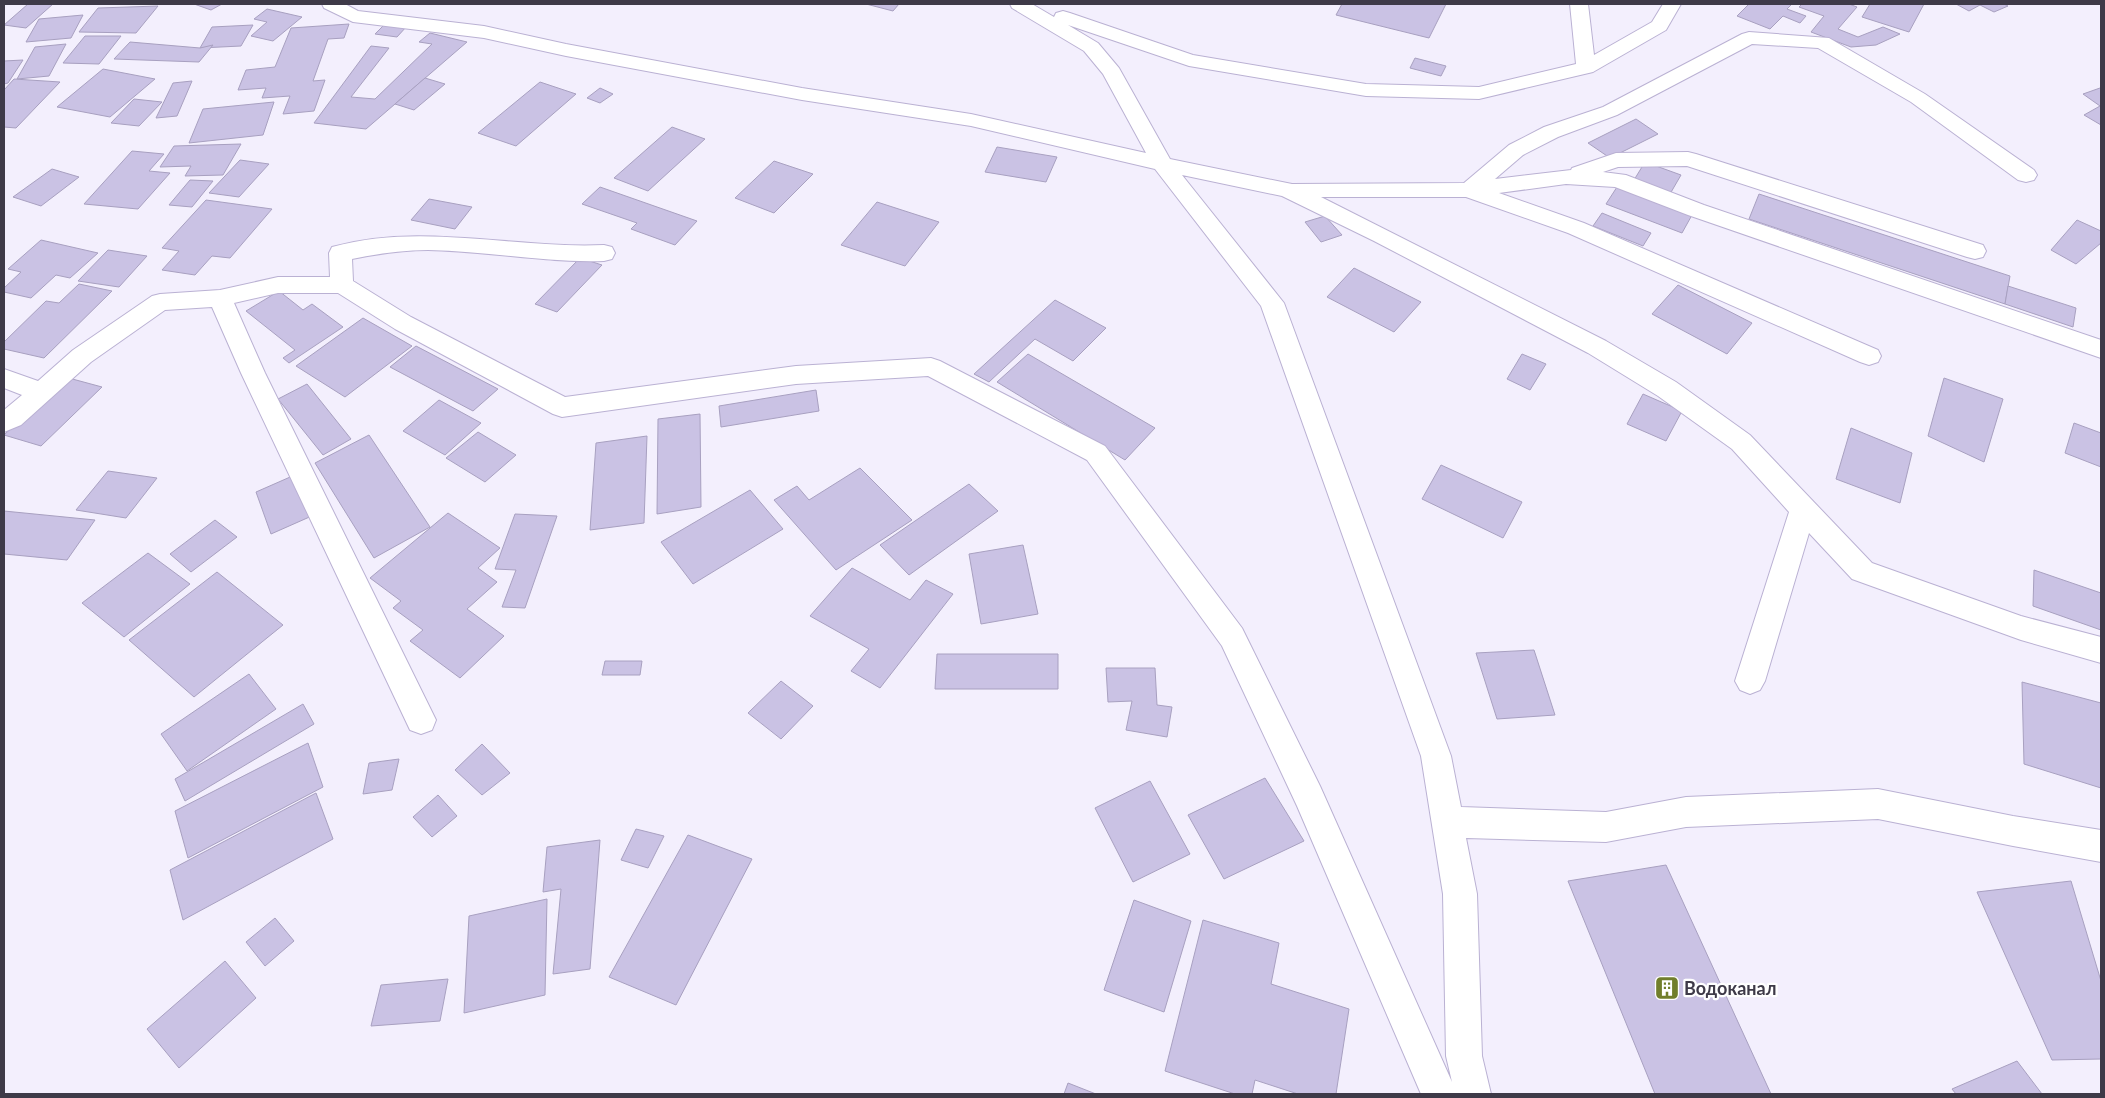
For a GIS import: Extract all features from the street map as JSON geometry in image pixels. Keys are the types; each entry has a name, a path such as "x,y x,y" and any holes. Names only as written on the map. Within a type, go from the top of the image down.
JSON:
{"street":[{"path":"331,4 353,16 484,32 566,50 802,94 971,120 1162,164 1288,190 1470,190 1566,178 1618,180 1696,210 2101,349"},
{"path":"1019,4 1091,47 1112,72 1162,164 1272,303 1436,756 1460,894 1464,1056 1473,1094"},
{"path":"1024,4 1189,60 1366,90 1479,93 1586,68 1659,26 1672,4"},
{"path":"1580,4 1586,68"},
{"path":"1470,190 1516,150 1551,132 1610,111 1749,38 1822,42 1918,98 2026,175"},
{"path":"1566,178 1616,160 1688,159 1975,251"},
{"path":"1288,190 1382,236 1588,343 1667,389 1741,442 1862,572 2021,628 2101,650"},
{"path":"1470,190 1576,228 1869,356"},
{"path":"342,285 340,253 389,244 438,242 574,255 604,253"},
{"path":"4,422 42,392 82,356 160,302 220,298 278,285 342,285 403,323 562,407 796,375 931,367 1096,452 1232,637 1309,797 1439,1094"},
{"path":"220,298 253,373 421,720"},
{"path":"4,378 42,392"},
{"path":"1750,681 1803,509"},
{"path":"1447,822 1606,827 1686,812 1878,804 2013,832 2101,846"}],"building":[{"path":"28,4 53,4 26,28 4,25"},
{"path":"194,4 222,4 211,10"},
{"path":"866,4 899,4 893,11"},
{"path":"1342,4 1446,4 1429,38 1336,15"},
{"path":"1745,4 1792,4 1787,9 1806,16 1800,23 1783,16 1770,29 1737,16 1748,5"},
{"path":"1802,4 1849,4 1857,7 1838,29 1858,37 1883,27 1900,34 1876,45 1851,47 1811,32 1824,16 1799,7"},
{"path":"1870,4 1924,4 1909,32 1862,17"},
{"path":"1956,4 2004,4 2008,6 1994,12 1980,5 1969,11"},
{"path":"158,6 136,33 79,32 98,8"},
{"path":"267,9 302,17 273,41 251,36 267,22 254,19"},
{"path":"83,15 71,38 26,42 39,19"},
{"path":"349,24 344,38 328,39 313,81 325,80 314,111 283,114 290,96 262,98 266,88 238,90 246,70 275,67 291,28"},
{"path":"385,24 407,26 397,37 375,34"},
{"path":"253,25 241,46 200,48 212,27"},
{"path":"430,33 467,42 366,129 314,123 371,46 389,48 351,97 375,99 432,44 419,42"},
{"path":"85,36 121,36 99,64 63,63"},
{"path":"130,42 200,48 213,45 199,62 114,59"},
{"path":"66,44 49,76 17,79 35,47"},
{"path":"1415,58 1446,66 1441,76 1410,68"},
{"path":"23,60 8,83 4,84 4,61"},
{"path":"103,69 155,79 110,117 57,107"},
{"path":"425,78 445,84 414,110 395,104"},
{"path":"14,79 60,82 16,128 4,127 4,90"},
{"path":"192,81 177,116 156,118 173,83"},
{"path":"540,82 576,94 516,146 478,133"},
{"path":"600,88 613,94 600,103 587,98"},
{"path":"2101,88 2101,125 2084,115 2100,106 2083,94"},
{"path":"134,99 162,102 139,126 111,123"},
{"path":"274,102 263,135 189,143 203,109"},
{"path":"1636,119 1658,134 1610,158 1588,143"},
{"path":"672,127 705,139 648,191 614,178"},
{"path":"241,144 223,175 185,176 191,166 160,167 174,146"},
{"path":"997,147 1057,157 1046,182 985,172"},
{"path":"132,151 164,154 149,171 170,173 138,209 84,204"},
{"path":"240,160 269,164 239,197 209,193"},
{"path":"774,161 813,174 774,213 735,198"},
{"path":"1645,162 1681,175 1670,194 1634,180"},
{"path":"52,169 79,177 41,206 13,197"},
{"path":"190,180 213,181 192,207 169,205"},
{"path":"600,187 697,221 675,245 631,229 637,223 582,204"},
{"path":"1617,187 1692,215 1682,233 1606,204"},
{"path":"1759,194 2010,276 2005,304 1749,219"},
{"path":"429,199 472,207 455,229 411,220"},
{"path":"206,200 272,209 230,258 212,256 195,275 162,270 179,251 162,248"},
{"path":"877,202 939,222 905,266 841,245"},
{"path":"1602,213 1651,233 1643,246 1593,226"},
{"path":"1325,216 1342,235 1321,242 1305,222"},
{"path":"2077,220 2101,231 2101,243 2076,264 2051,250"},
{"path":"41,240 98,253 70,278 56,275 31,298 4,292 4,288 21,272 8,269"},
{"path":"108,250 147,256 119,287 78,281"},
{"path":"580,258 602,265 557,312 535,304"},
{"path":"1354,268 1421,302 1394,332 1327,297"},
{"path":"79,284 112,291 44,358 4,349 4,342 46,301 59,303"},
{"path":"1678,285 1752,323 1727,354 1652,314"},
{"path":"2008,286 2076,308 2073,327 2005,304"},
{"path":"279,291 303,310 312,304 343,327 289,363 283,358 295,350 246,311"},
{"path":"1055,300 1106,328 1073,361 1035,339 989,382 974,374"},
{"path":"363,318 412,346 345,397 296,366"},
{"path":"416,346 498,389 473,411 390,367"},
{"path":"1028,354 1155,428 1125,460 997,382"},
{"path":"1522,354 1546,364 1530,390 1507,379"},
{"path":"65,377 102,387 41,446 4,435"},
{"path":"1944,378 2003,399 1984,462 1928,436"},
{"path":"307,384 351,439 323,455 278,399"},
{"path":"816,390 819,411 721,427 719,406"},
{"path":"1643,394 1682,411 1666,441 1627,424"},
{"path":"439,400 481,423 445,455 403,431"},
{"path":"700,414 701,507 657,514 658,419"},
{"path":"2074,423 2101,433 2101,467 2065,453"},
{"path":"1851,428 1912,453 1900,503 1836,479"},
{"path":"478,432 516,455 485,482 446,458"},
{"path":"369,435 430,527 374,558 315,463"},
{"path":"647,436 644,523 590,530 596,443"},
{"path":"1441,465 1522,502 1503,538 1422,499"},
{"path":"860,468 912,520 836,570 774,500 797,486 809,500"},
{"path":"108,471 157,478 126,518 76,510"},
{"path":"297,474 314,515 271,534 256,492"},
{"path":"969,484 998,511 909,575 880,545"},
{"path":"750,490 783,529 693,584 661,542"},
{"path":"4,511 95,520 67,560 4,554"},
{"path":"448,513 500,548 478,568 497,582 467,609 504,636 460,678 410,641 423,630 393,608 401,601 370,578"},
{"path":"515,514 557,516 525,608 502,607 516,570 495,569"},
{"path":"215,520 237,537 191,572 170,554"},
{"path":"1023,545 1038,614 981,624 969,554"},
{"path":"148,553 190,584 124,637 82,603"},
{"path":"852,568 910,600 926,580 953,594 880,688 851,671 869,649 810,616"},
{"path":"2034,570 2101,593 2101,630 2033,606"},
{"path":"217,572 283,625 194,697 129,640"},
{"path":"1534,650 1555,715 1497,719 1476,653"},
{"path":"937,654 1058,654 1058,689 935,689"},
{"path":"605,661 642,661 640,675 602,675"},
{"path":"1106,668 1155,668 1157,705 1172,707 1167,737 1126,730 1132,701 1108,702"},
{"path":"249,674 276,709 187,771 161,734"},
{"path":"781,681 813,706 781,739 748,713"},
{"path":"2022,682 2101,703 2101,788 2024,764"},
{"path":"303,704 314,724 185,801 175,779"},
{"path":"308,743 323,787 188,858 175,811"},
{"path":"482,744 510,773 482,795 455,770"},
{"path":"399,759 392,790 363,794 369,763"},
{"path":"1265,778 1304,841 1224,879 1188,815"},
{"path":"1150,781 1190,854 1133,882 1095,808"},
{"path":"316,793 333,839 183,920 170,870"},
{"path":"438,795 457,816 432,837 413,817"},
{"path":"636,829 664,836 648,868 621,860"},
{"path":"688,835 752,859 676,1005 609,977"},
{"path":"600,840 590,969 553,974 561,889 543,892 547,847"},
{"name":"Водоканал","path":"1666,865 1771,1094 1655,1094 1568,881"},
{"path":"2071,881 2101,981 2101,1059 2052,1060 1977,892"},
{"path":"547,899 545,995 464,1013 469,916"},
{"path":"1134,900 1191,921 1164,1012 1104,990"},
{"path":"275,918 294,941 265,966 246,942"},
{"path":"1203,920 1279,943 1271,984 1349,1009 1336,1094 1298,1094 1255,1080 1252,1094 1235,1094 1165,1071"},
{"path":"225,961 256,998 179,1068 147,1029"},
{"path":"448,979 440,1021 371,1026 381,985"},
{"path":"2017,1061 2042,1094 1956,1094 1952,1089"},
{"path":"1068,1083 1096,1094 1064,1094"}],"place":[{"name":"Водоканал","path":"1667,988"}]}
